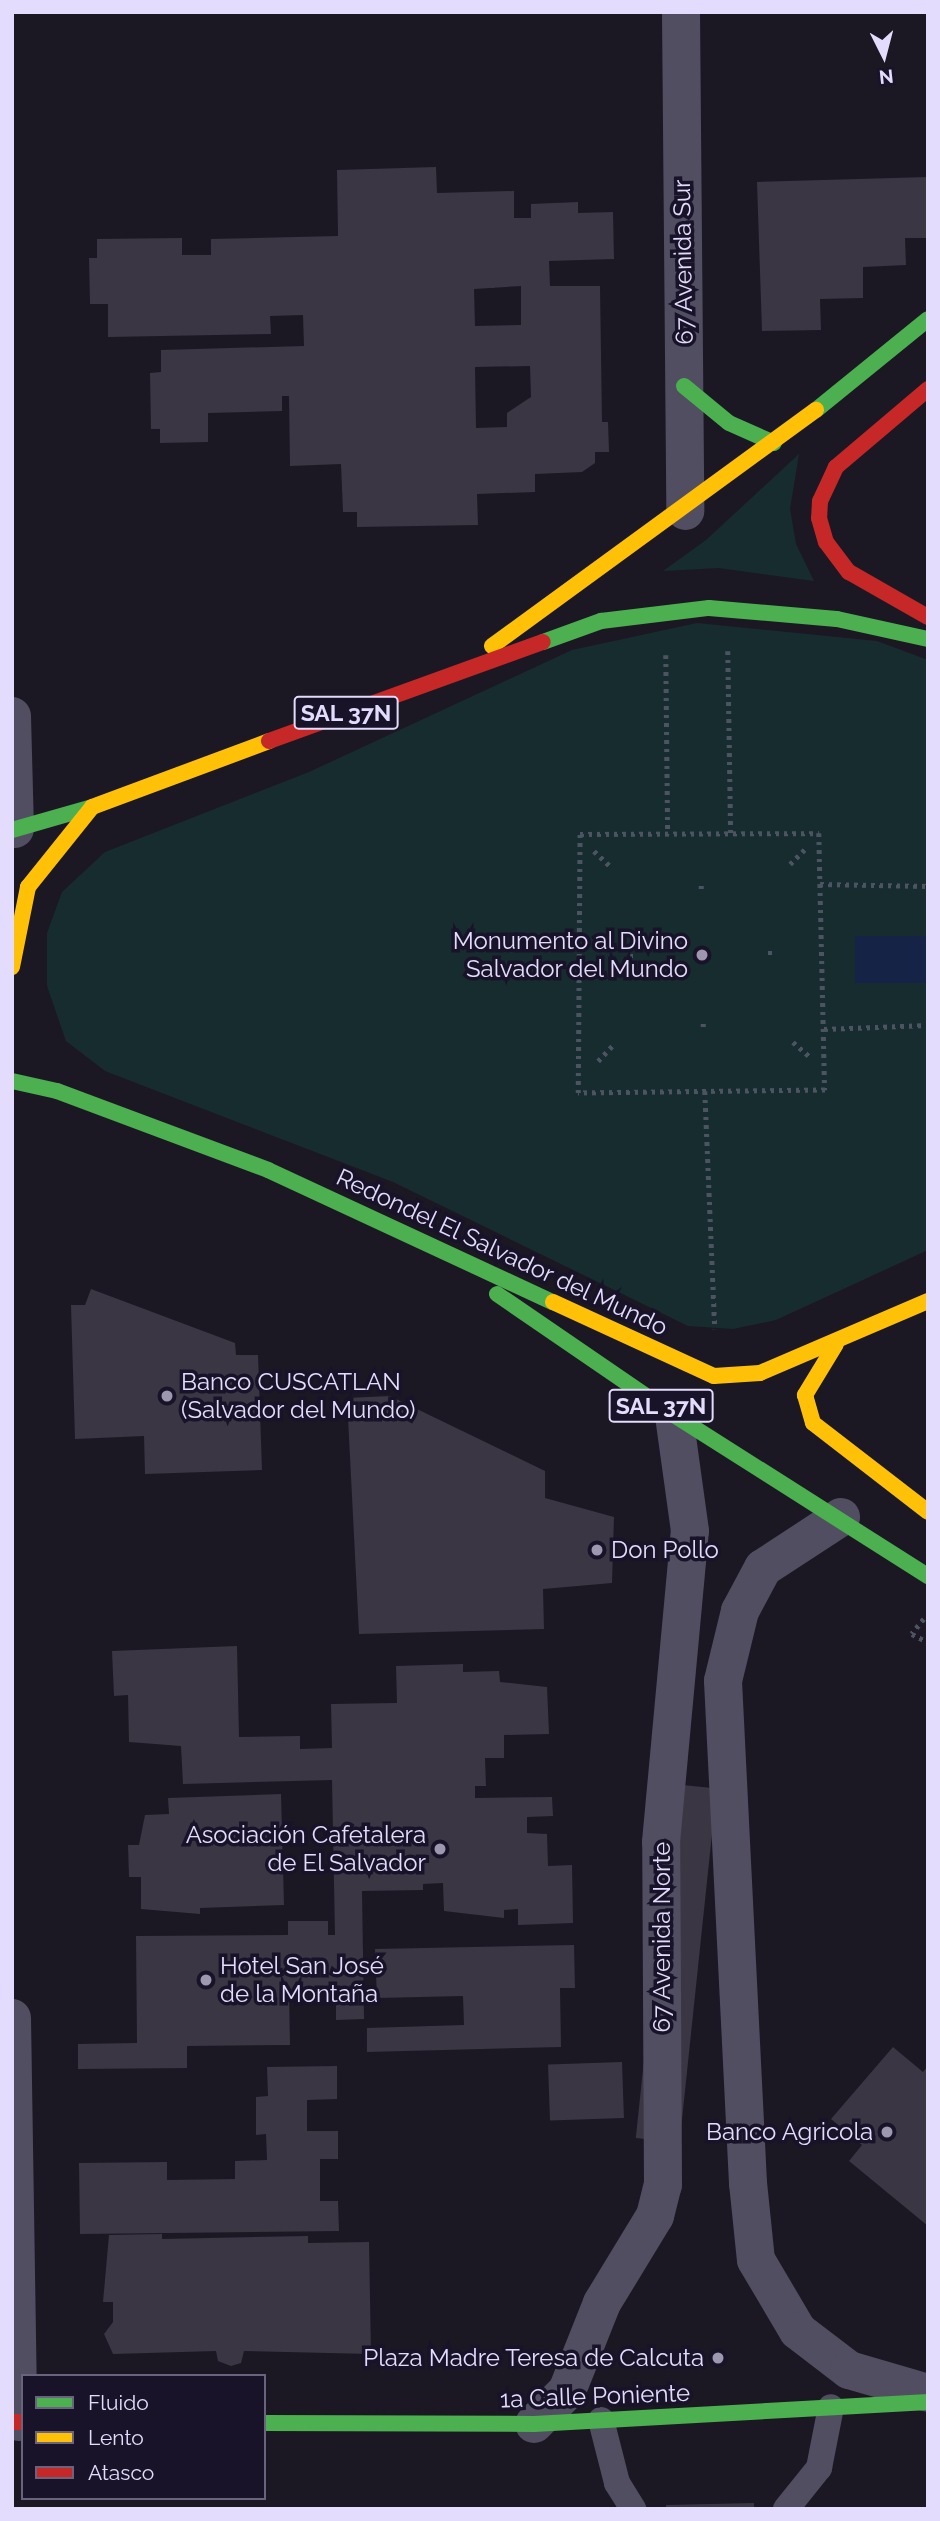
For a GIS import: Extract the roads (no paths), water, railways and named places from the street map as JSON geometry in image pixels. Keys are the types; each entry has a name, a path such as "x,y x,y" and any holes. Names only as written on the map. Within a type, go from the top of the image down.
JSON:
{"main road":[{"path":"453,674 685,511 928,319"},
{"path":"684,386 729,423 774,443"},
{"path":"928,389 836,467 820,501 819,518 826,542 849,572 928,617"},
{"name":"SAL 37N","path":"92,807 601,621 709,608 837,619 928,639"},
{"path":"14,829 92,807"},
{"path":"12,967 28,887 92,807"},
{"name":"Redondel El Salvador del Mundo","path":"12,1081 57,1091 268,1170 400,1228 713,1376 760,1373 836,1344 928,1301"},
{"name":"SAL 37N","path":"400,1228 674,1415 841,1517 928,1576"},
{"path":"836,1344 804,1395 813,1423 928,1512"},
{"name":"1a Calle Poniente","path":"266,2423 534,2424 928,2402"}],"street":[{"name":"67 Avenida Sur","path":"681,12 685,511"},
{"path":"12,716 14,829"},
{"name":"67 Avenida Norte","path":"534,2424 567,2391 602,2303 655,2216 663,2185 661,1842 690,1531 674,1415"},
{"path":"841,1517 763,1568 740,1611 723,1681 748,2183 757,2260 797,2331 849,2370 928,2393"},
{"path":"12,2018 18,2422"}],"lane":[{"path":"786,2509 819,2468 831,2407"},
{"path":"601,2420 617,2483 633,2509"}],"water":[{"path":"855,936 928,936 928,983 855,983"}],"place":[{"name":"Monumento al Divino Salvador del Mundo","path":"702,955"},
{"name":"Banco CUSCATLAN (Salvador del Mundo)","path":"167,1396"},
{"name":"Don Pollo","path":"597,1550"},
{"name":"Asociación Cafetalera de El Salvador","path":"440,1849"},
{"name":"Hotel San José de la Montaña","path":"206,1980"},
{"name":"Banco Agricola","path":"887,2132"},
{"name":"Plaza Madre Teresa de Calcuta","path":"718,2358"}]}
